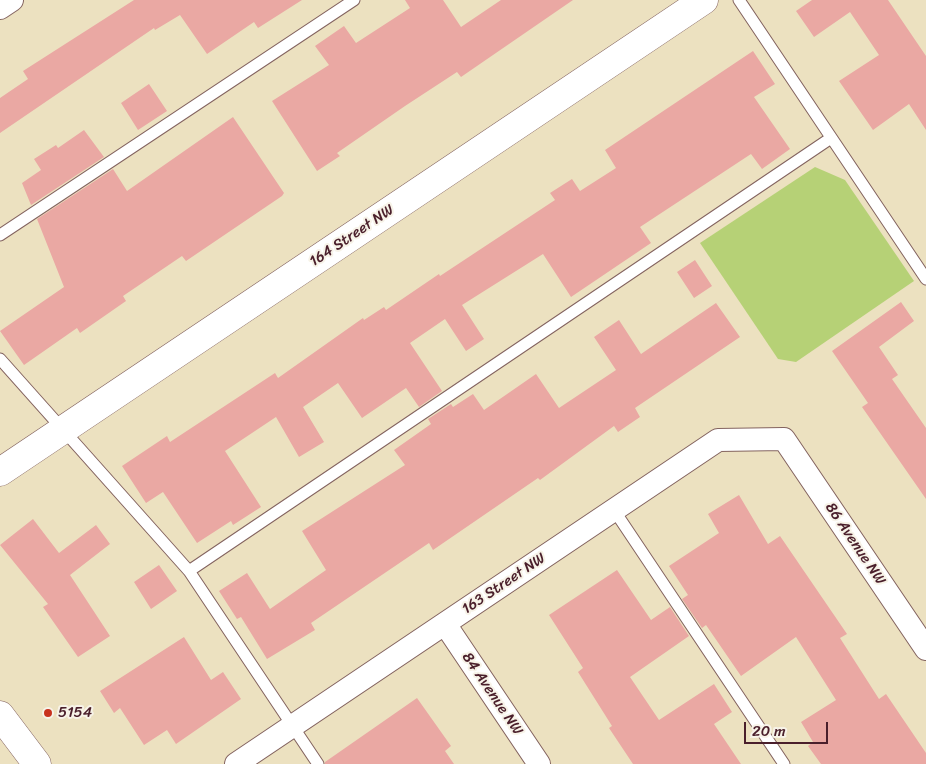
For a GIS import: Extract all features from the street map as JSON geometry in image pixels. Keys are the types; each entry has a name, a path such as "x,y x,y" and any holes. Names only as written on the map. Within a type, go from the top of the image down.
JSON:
{"street":[{"path":"0,8 12,0"},
{"name":"164 Street NW","path":"0,472 704,0"},
{"name":"163 Street NW","path":"236,764 718,440 784,439"},
{"name":"86 Avenue NW","path":"784,439 926,649"},
{"name":"84 Avenue NW","path":"445,624 539,764"},
{"path":"0,715 36,764"}],"lane":[{"path":"0,235 354,0"},
{"path":"739,0 926,279"},
{"path":"189,571 831,138"},
{"path":"0,359 189,571 318,764"},
{"path":"614,510 784,764"}],"green space":[{"path":"815,167 845,180 914,281 796,362 778,359 700,243"}],"building":[{"path":"134,0 302,0 258,28 254,22 207,54 180,15 155,30 154,28 0,133 0,98 28,79 23,71"},
{"path":"405,0 443,0 461,27 501,0 573,0 461,77 457,72 405,106 337,153 340,156 317,171 272,101 329,65 315,46 344,26 356,43 410,8"},
{"path":"812,0 888,0 926,56 926,130 909,104 873,130 839,81 879,55 850,12 814,37 796,11"},
{"path":"753,51 775,84 754,97 790,149 762,169 751,154 640,227 651,243 571,297 543,254 462,305 484,339 466,351 445,319 410,343 442,391 419,407 406,388 362,418 338,383 303,407 324,442 299,457 276,417 225,451 261,507 233,525 231,521 197,543 163,492 146,503 122,466 167,436 170,442 275,373 278,378 363,318 364,320 384,307 386,310 439,274 440,276 555,200 550,193 572,179 580,191 616,168 605,150"},
{"path":"149,84 167,111 138,130 121,103"},
{"path":"233,117 284,193 282,196 186,261 182,256 123,296 126,301 80,333 77,328 24,365 0,331 64,287 37,219 113,169 127,191"},
{"path":"84,130 104,157 31,205 22,183 41,170 34,159 56,145 58,148"},
{"path":"695,260 712,286 694,298 677,272"},
{"path":"901,302 914,321 879,347 898,375 892,379 926,428 926,499 862,407 868,403 832,351"},
{"path":"716,303 740,337 635,408 640,417 618,432 614,426 540,480 538,478 433,550 429,543 311,623 315,630 267,659 241,617 237,619 219,591 247,573 270,609 326,570 302,531 405,465 394,450 431,424 428,419 451,404 453,407 473,394 484,410 536,374 559,408 616,370 594,337 619,320 641,354"},
{"path":"739,495 768,544 780,536 847,634 840,638 879,699 886,694 926,753 926,764 821,764 808,746 813,742 801,722 836,700 796,637 741,676 706,625 702,628 682,599 688,595 669,566 719,533 708,514"},
{"path":"33,519 59,553 96,525 110,544 70,575 110,636 78,657 43,607 48,604 0,545"},
{"path":"159,565 177,591 151,609 134,582"},
{"path":"617,570 651,620 670,607 689,636 630,677 659,720 714,684 732,712 714,724 741,764 633,764 609,728 612,726 578,672 583,668 549,615"},
{"path":"184,637 211,680 223,672 241,699 176,744 167,730 144,745 120,708 114,713 100,691"},
{"path":"417,698 451,746 445,751 454,764 325,764 325,762"}],"place":[{"name":"5154","path":"48,713"}]}
